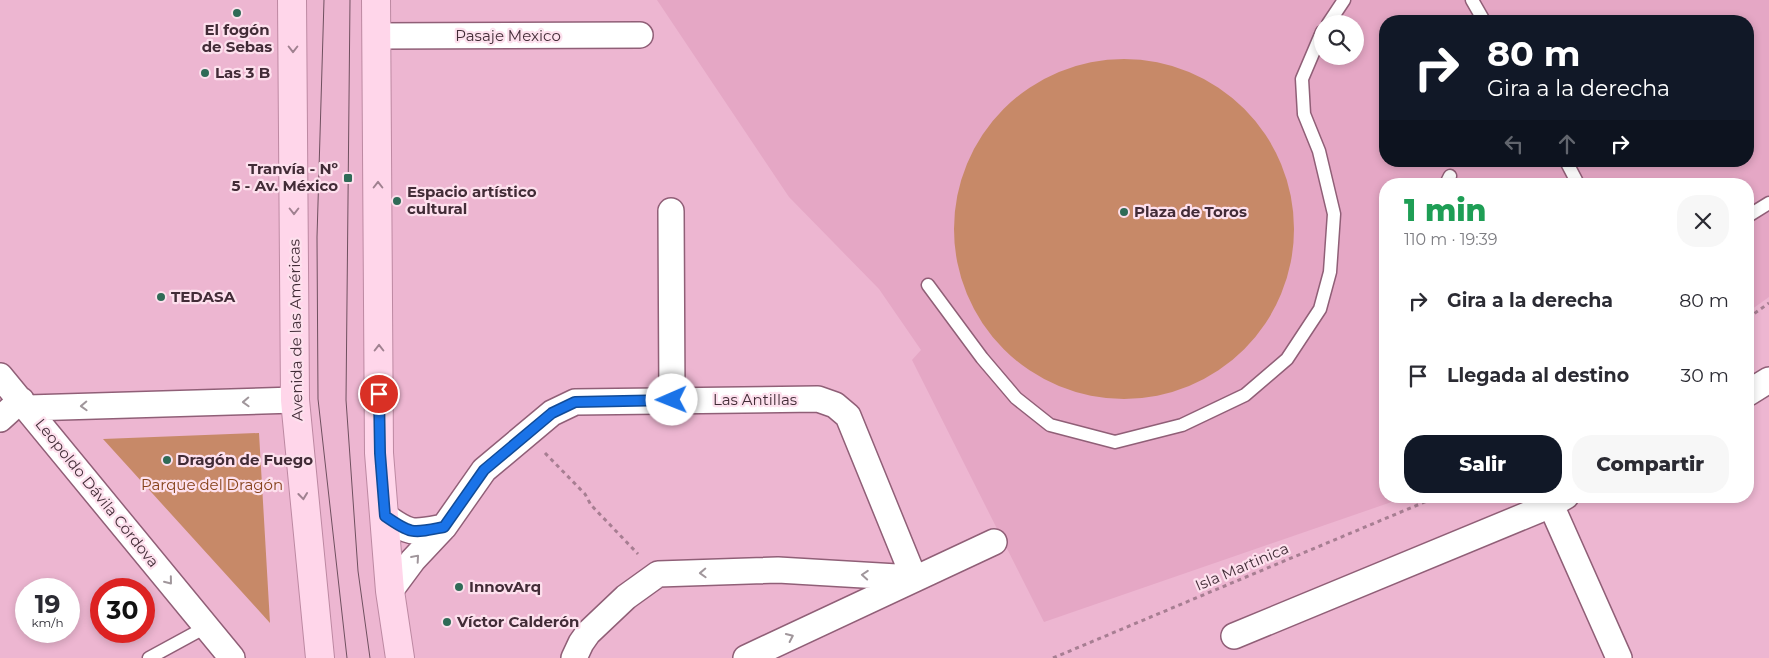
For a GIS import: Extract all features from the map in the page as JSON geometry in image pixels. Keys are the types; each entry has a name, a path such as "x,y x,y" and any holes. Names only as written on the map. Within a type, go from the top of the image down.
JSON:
{"main road":[{"name":"Avenida de las Américas","path":"292,0 295,400 320,658"},
{"path":"376,0 380,453 390,591 400,658"}],"street":[{"name":"Pasaje Mexico","path":"376,36 640,35"},
{"path":"670,211 672,400"},
{"name":"Leopoldo Dávila Córdova","path":"0,376 232,658"},
{"path":"1754,389 1769,380"},
{"name":"Las Antillas","path":"390,591 413,560 444,527 484,470 552,413 575,402 818,399 835,405 848,416 914,578"},
{"path":"0,420 24,404 295,400"},
{"path":"1234,636 1551,503"},
{"path":"1559,503 1620,658"},
{"path":"385,516 399,526 415,532 444,527"},
{"path":"746,658 994,542"},
{"path":"574,658 588,633 626,597 658,574 778,570 914,578"}],"lane":[{"path":"1334,15 1344,0"},
{"path":"1472,0 1481,15"},
{"path":"928,285 982,358 1016,398 1050,425 1115,442 1182,425 1245,395 1287,359 1320,309 1330,272 1334,214 1319,151 1304,114 1302,80 1314,51"},
{"path":"1754,212 1769,203"},
{"path":"149,658 206,626"}],"path":[{"path":"1754,314 1769,303"},
{"path":"527,435 586,494 591,505 658,574"},
{"name":"Isla Martinica","path":"1053,658 1422,503"}],"shaded area":[{"path":"657,0 1769,0 1769,297 1754,308 1754,178 1379,178 1379,503 1389,503 1044,622 912,360 921,350 879,289 789,197"}],"green space":[{"name":"Plaza de Toros","path":"1124,59 1157,62 1189,72 1218,88 1244,109 1265,135 1281,164 1291,196 1294,229 1291,262 1281,294 1265,323 1244,349 1218,370 1189,386 1157,396 1124,399 1091,396 1059,386 1030,370 1004,349 983,323 967,294 957,262 954,229 957,196 967,164 983,135 1004,109 1030,88 1059,72 1091,62"},
{"name":"Parque del Dragón","path":"259,433 270,623 103,439"}],"tram line":[{"path":"324,0 317,237 318,399 347,658"},
{"path":"350,0 346,400 358,571 370,658"}],"place":[{"name":"El fogón de Sebas","path":"237,13"},
{"name":"Las 3 B","path":"205,73"},
{"name":"Tranvía - Nº 5 - Av. México","path":"348,178"},
{"name":"Espacio artístico cultural","path":"397,201"},
{"name":"Plaza de Toros","path":"1124,212"},
{"name":"TEDASA","path":"161,297"},
{"name":"Dragón de Fuego","path":"167,460"},
{"name":"InnovArq","path":"459,587"},
{"name":"Víctor Calderón","path":"447,622"}],"route":[{"path":"379,394 380,453 385,516 399,526 415,532 444,527 484,470 552,413 564,406 575,402 672,400"}]}
